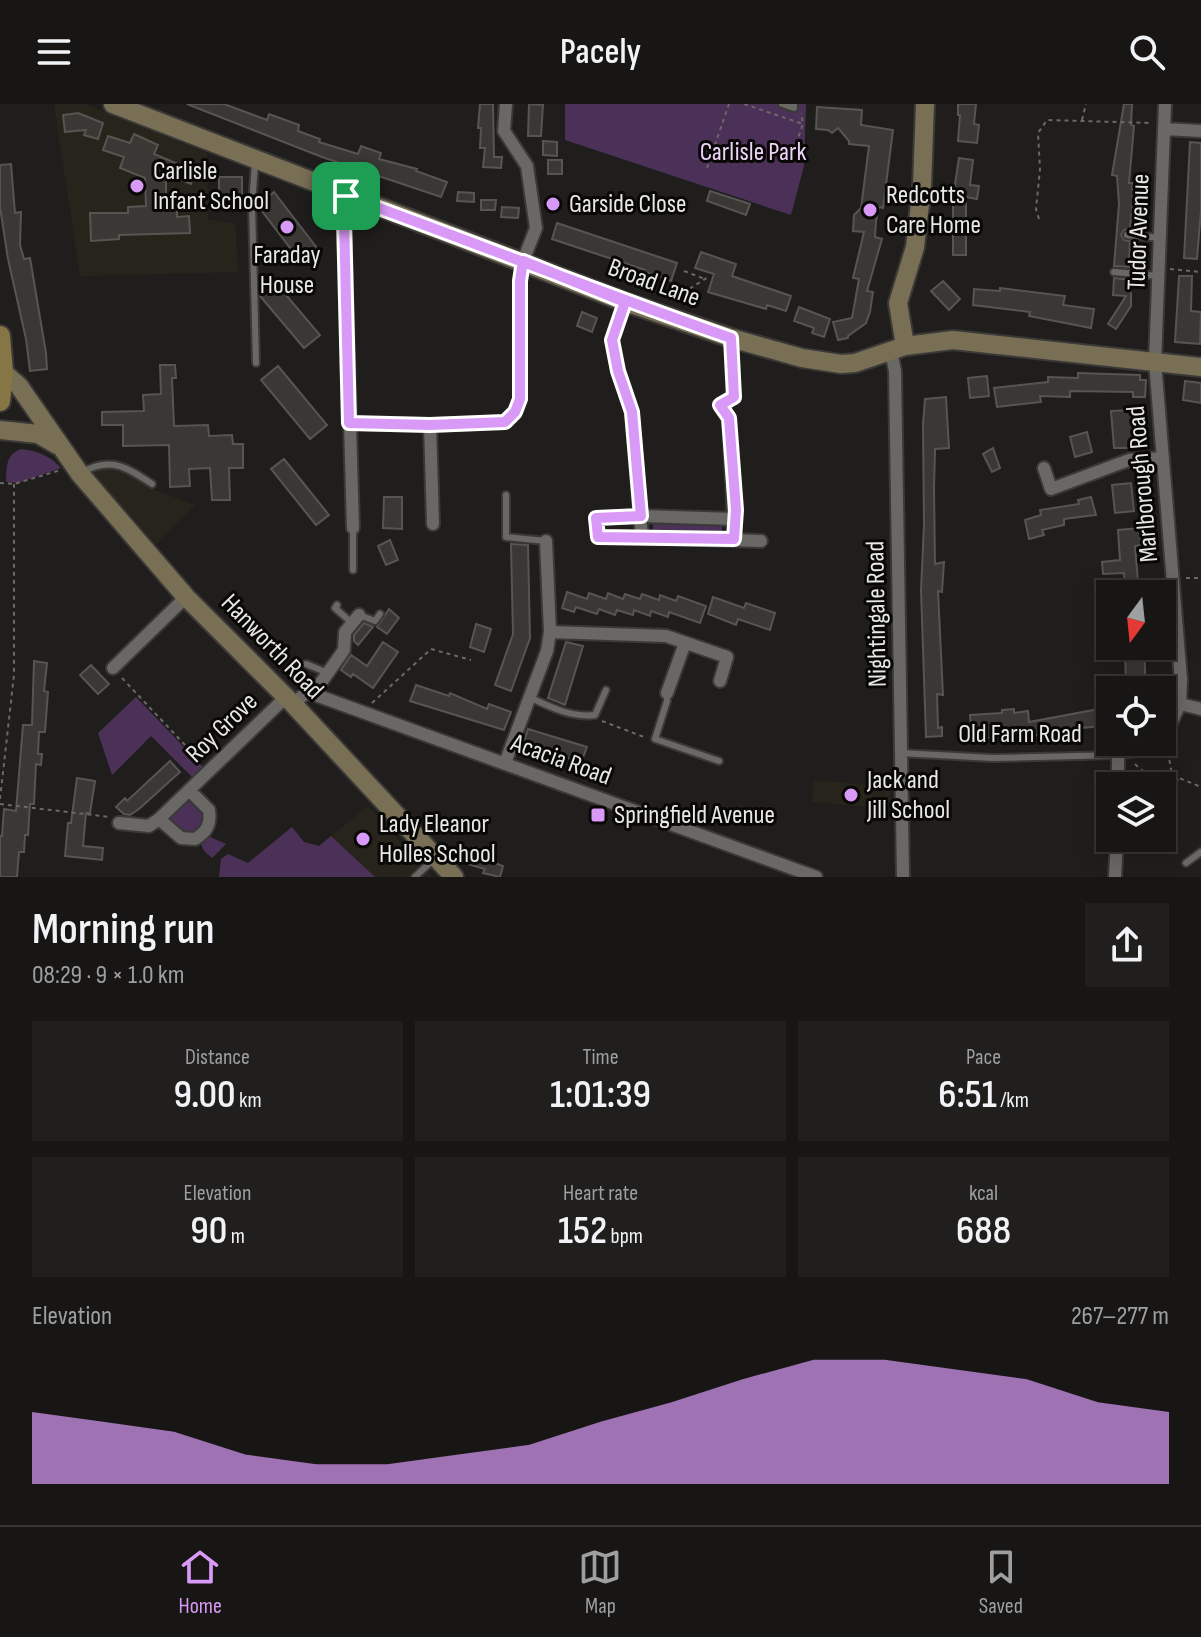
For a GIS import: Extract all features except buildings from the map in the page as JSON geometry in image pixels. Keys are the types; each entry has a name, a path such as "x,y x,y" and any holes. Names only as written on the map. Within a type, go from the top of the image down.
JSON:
{"main road":[{"path":"0,401 3,372 1,344"}],"street":[{"name":"Broad Lane","path":"113,104 625,302 802,358 841,364 898,348 953,340 1201,367"},
{"path":"349,423 430,425 505,422 515,412 520,399 520,281 523,261 536,228 527,166 504,131 506,104"},
{"path":"898,348 898,303 915,247 922,187 925,104"},
{"name":"Tudor Avenue","path":"1155,362 1165,104"},
{"path":"1165,126 1201,131"},
{"path":"346,196 344,219 353,528"},
{"path":"625,302 612,340 618,371 632,412 642,537"},
{"name":"Nightingale Road","path":"898,348 895,387 903,877"},
{"name":"Marlborough Road","path":"1155,362 1181,666 1180,704 1176,712"},
{"name":"Hanworth Road","path":"3,372 19,386 76,469 186,597 289,700 454,877"},
{"path":"720,405 729,418 734,539"},
{"path":"430,425 433,524"},
{"path":"0,430 38,434 59,447"},
{"path":"1044,468 1044,491 1129,460 1163,458"},
{"path":"734,519 596,518 598,537 761,541"},
{"path":"505,763 547,651 550,632 546,541"},
{"path":"113,668 186,597"},
{"path":"289,700 306,693 313,694 344,650 345,632 355,619"},
{"path":"550,632 666,636 727,657 720,681"},
{"path":"667,693 685,643"},
{"name":"Acacia Road","path":"313,694 816,877"},
{"name":"Roy Grove","path":"189,790 209,810 210,819 205,833 195,839 181,838 159,819 209,770 289,700"},
{"path":"1180,704 1201,709"},
{"path":"119,823 149,826 159,819"},
{"path":"1115,877 1116,852"}],"lane":[{"path":"782,104 794,106"},
{"path":"255,159 252,205 256,363"},
{"path":"1127,235 1161,238"},
{"path":"1114,272 1159,272"},
{"path":"76,469 117,464 152,484"},
{"path":"506,495 506,537 546,541"},
{"path":"353,528 353,570"},
{"path":"337,605 335,608 355,619 375,621 380,614"},
{"path":"306,664 328,673"},
{"path":"529,697 583,717 595,715 606,690"},
{"path":"667,693 655,739 719,761"},
{"name":"Old Farm Road","path":"900,753 993,758 1096,756"},
{"path":"1186,863 1201,852"},
{"path":"415,877 435,858"}],"path":[{"path":"707,168 729,104"},
{"path":"744,104 803,124"},
{"path":"1082,122 1086,104"},
{"path":"794,106 801,112 803,124 796,144"},
{"path":"1039,219 1036,209 1040,169 1038,133 1047,120 1165,126"},
{"path":"684,271 705,279"},
{"path":"1159,272 1201,272"},
{"path":"676,297 710,276"},
{"path":"720,405 734,397 731,338"},
{"path":"0,483 14,484 76,469"},
{"path":"0,799 14,675 14,484"},
{"path":"1174,577 1201,578"},
{"path":"362,711 431,649 471,660"},
{"path":"113,668 209,770"},
{"path":"595,715 600,720 655,739"},
{"path":"1169,756 1172,775 1201,787"},
{"path":"1131,760 1143,772"},
{"path":"1176,780 1181,780"},
{"path":"0,804 109,816 119,820 119,823"}],"shaded area":[{"name":"Carlisle Infant School","path":"54,104 85,104 207,153 208,220 235,223 238,272 80,276"},
{"path":"107,468 121,470 150,488 195,505 156,544 91,473"},
{"name":"Jack and Jill School","path":"814,780 890,787 891,809 812,802"},
{"name":"Lady Eleanor Holles School","path":"368,806 433,877 230,877 292,827 304,842 319,846"}],"green space":[{"name":"Carlisle Park","path":"565,104 806,104 804,166 791,215 565,140"},
{"path":"21,449 43,454 61,468 18,483 6,482 9,458"},
{"path":"653,522 722,524 722,534 653,532"},
{"path":"136,697 203,767 192,777 151,736 112,775 98,733"},
{"path":"191,797 205,812 202,831 191,833 183,831 168,819"},
{"path":"292,827 304,842 319,846 331,836 375,877 219,877 221,859 228,854 248,863"},
{"path":"208,836 226,844 212,858 200,842"}],"place":[{"name":"Carlisle Infant School","path":"137,186"},
{"name":"Garside Close","path":"553,204"},
{"name":"Redcotts Care Home","path":"870,210"},
{"name":"Faraday House","path":"287,227"},
{"name":"Jack and Jill School","path":"851,795"},
{"name":"Springfield Avenue","path":"598,815"},
{"name":"Lady Eleanor Holles School","path":"363,839"}],"route":[{"path":"346,196 349,423 430,425 505,422 515,412 520,399 520,281 523,261 625,302 612,340 618,371 632,412 641,516 596,518 598,537 734,539 736,510 729,418 720,405 734,397 731,338 625,302 523,261 346,196"}]}
